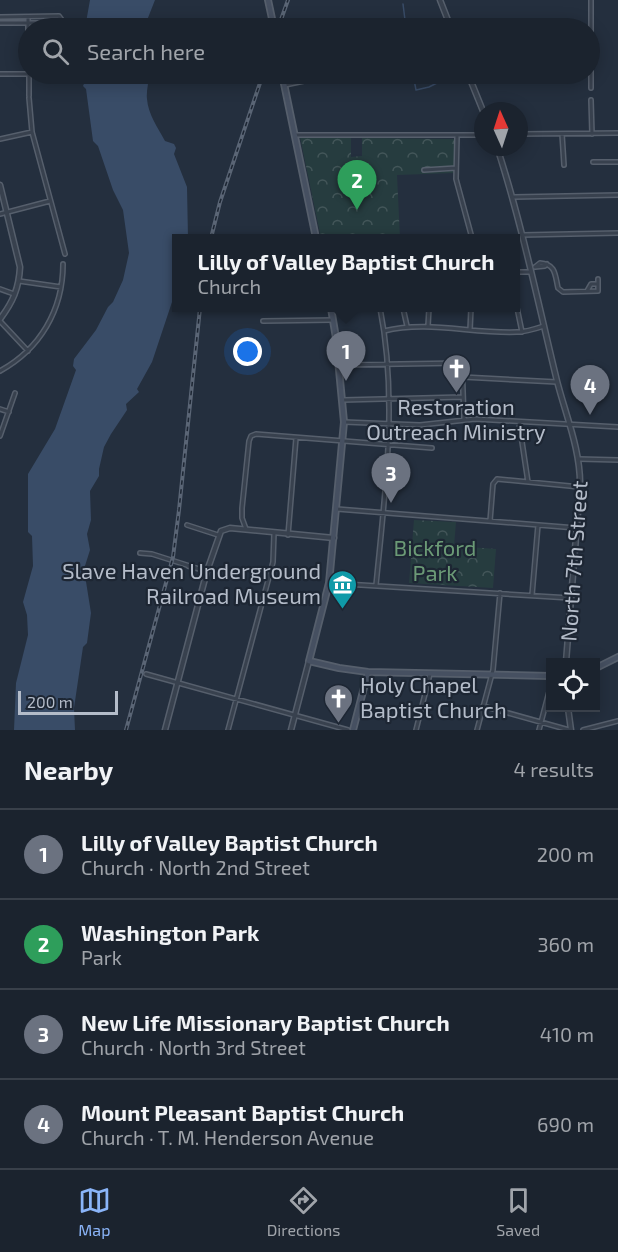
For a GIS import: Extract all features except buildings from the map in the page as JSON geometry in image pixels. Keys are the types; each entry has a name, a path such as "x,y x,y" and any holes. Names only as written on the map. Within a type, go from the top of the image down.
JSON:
{"main road":[{"path":"268,0 272,18"},
{"path":"285,85 315,234"},
{"path":"331,312 343,400 343,440 329,583 309,661 368,672 546,676"},
{"path":"600,666 618,657"},
{"path":"350,730 368,672"}],"street":[{"path":"440,0 447,18"},
{"path":"591,0 591,18"},
{"path":"0,17 59,16 60,18"},
{"path":"0,23 18,23"},
{"path":"0,74 18,74"},
{"path":"29,84 32,132 65,255"},
{"path":"285,85 290,84"},
{"path":"472,84 479,102"},
{"path":"591,100 592,134"},
{"path":"0,139 32,132"},
{"path":"528,134 618,133"},
{"path":"562,134 564,165"},
{"path":"295,135 474,135"},
{"path":"457,136 456,168 459,191 471,234"},
{"name":"North 7th Street","path":"500,156 532,269 557,382 579,459 580,488 566,658"},
{"path":"593,162 618,162"},
{"path":"424,170 456,168"},
{"path":"0,185 20,267 16,295 0,320 28,351"},
{"path":"513,197 618,195"},
{"path":"0,214 50,201"},
{"path":"522,235 618,233"},
{"path":"0,371 15,363 28,351 51,319 61,287 63,264"},
{"path":"520,271 547,264 554,269 558,290 563,292 598,291 598,279"},
{"path":"19,281 61,287"},
{"path":"0,289 16,295"},
{"path":"376,585 390,424 387,363 381,312"},
{"path":"404,312 407,326"},
{"path":"428,326 429,312"},
{"path":"470,330 471,312"},
{"path":"518,312 522,332"},
{"path":"263,321 333,320"},
{"path":"384,331 407,326 428,326 522,332 544,327"},
{"path":"339,365 462,363 464,419"},
{"path":"463,377 557,382"},
{"path":"0,436 15,393"},
{"path":"343,400 463,397"},
{"path":"0,409 9,412"},
{"path":"344,422 420,425 464,419 618,428"},
{"path":"519,422 528,482"},
{"path":"246,530 242,508 251,436 256,434 432,448"},
{"path":"288,535 296,437"},
{"path":"579,459 618,460"},
{"path":"490,521 493,482 496,479 580,488"},
{"path":"337,509 576,528"},
{"path":"187,525 218,535"},
{"path":"532,595 538,525"},
{"path":"165,730 218,535 226,528 334,538"},
{"path":"228,730 273,562 274,532"},
{"path":"140,553 152,554 207,571"},
{"path":"329,583 570,598"},
{"path":"477,730 492,675 500,593"},
{"path":"291,730 309,661"},
{"path":"146,674 350,730"},
{"path":"416,730 430,674"},
{"path":"539,730 546,703"},
{"path":"483,706 570,730 568,712"},
{"path":"583,730 618,721"}],"green space":[{"path":"300,137 351,138 351,157 362,156 362,138 454,139 454,173 397,175 400,234 320,234"},
{"name":"Bickford Park","path":"414,520 456,522 454,546 496,549 493,588 409,583"}],"water":[{"path":"90,0 155,0 148,18 87,18"},
{"path":"84,84 148,84 149,110 165,141 174,144 176,148 174,154 187,187 188,234 172,234 172,302 152,362 137,389 139,392 126,404 127,410 104,447 99,476 90,491 91,520 87,534 90,550 84,569 91,613 87,643 83,647 74,708 75,730 14,730 16,683 28,635 27,615 23,602 33,566 32,536 28,532 28,474 55,429 76,370 73,366 74,359 113,302 123,280 129,253 123,210 113,190 98,146 93,141 86,89"}],"waterway":[{"path":"403,4 405,18"},
{"path":"415,84 416,90 435,84"}],"railway":[{"path":"282,18 288,0"},
{"path":"212,234 220,202 260,84"},
{"path":"126,730 173,557 200,312"}],"place":[{"name":"Washington Park","path":"357,210"},
{"name":"Lilly of Valley Baptist Church","path":"346,381"},
{"name":"Restoration Outreach Ministry","path":"456,394"},
{"name":"Mount Pleasant Baptist Church","path":"590,415"},
{"name":"New Life Missionary Baptist Church","path":"391,503"},
{"name":"Slave Haven Underground Railroad Museum","path":"342,610"},
{"name":"Holy Chapel Baptist Church","path":"339,724"}]}
